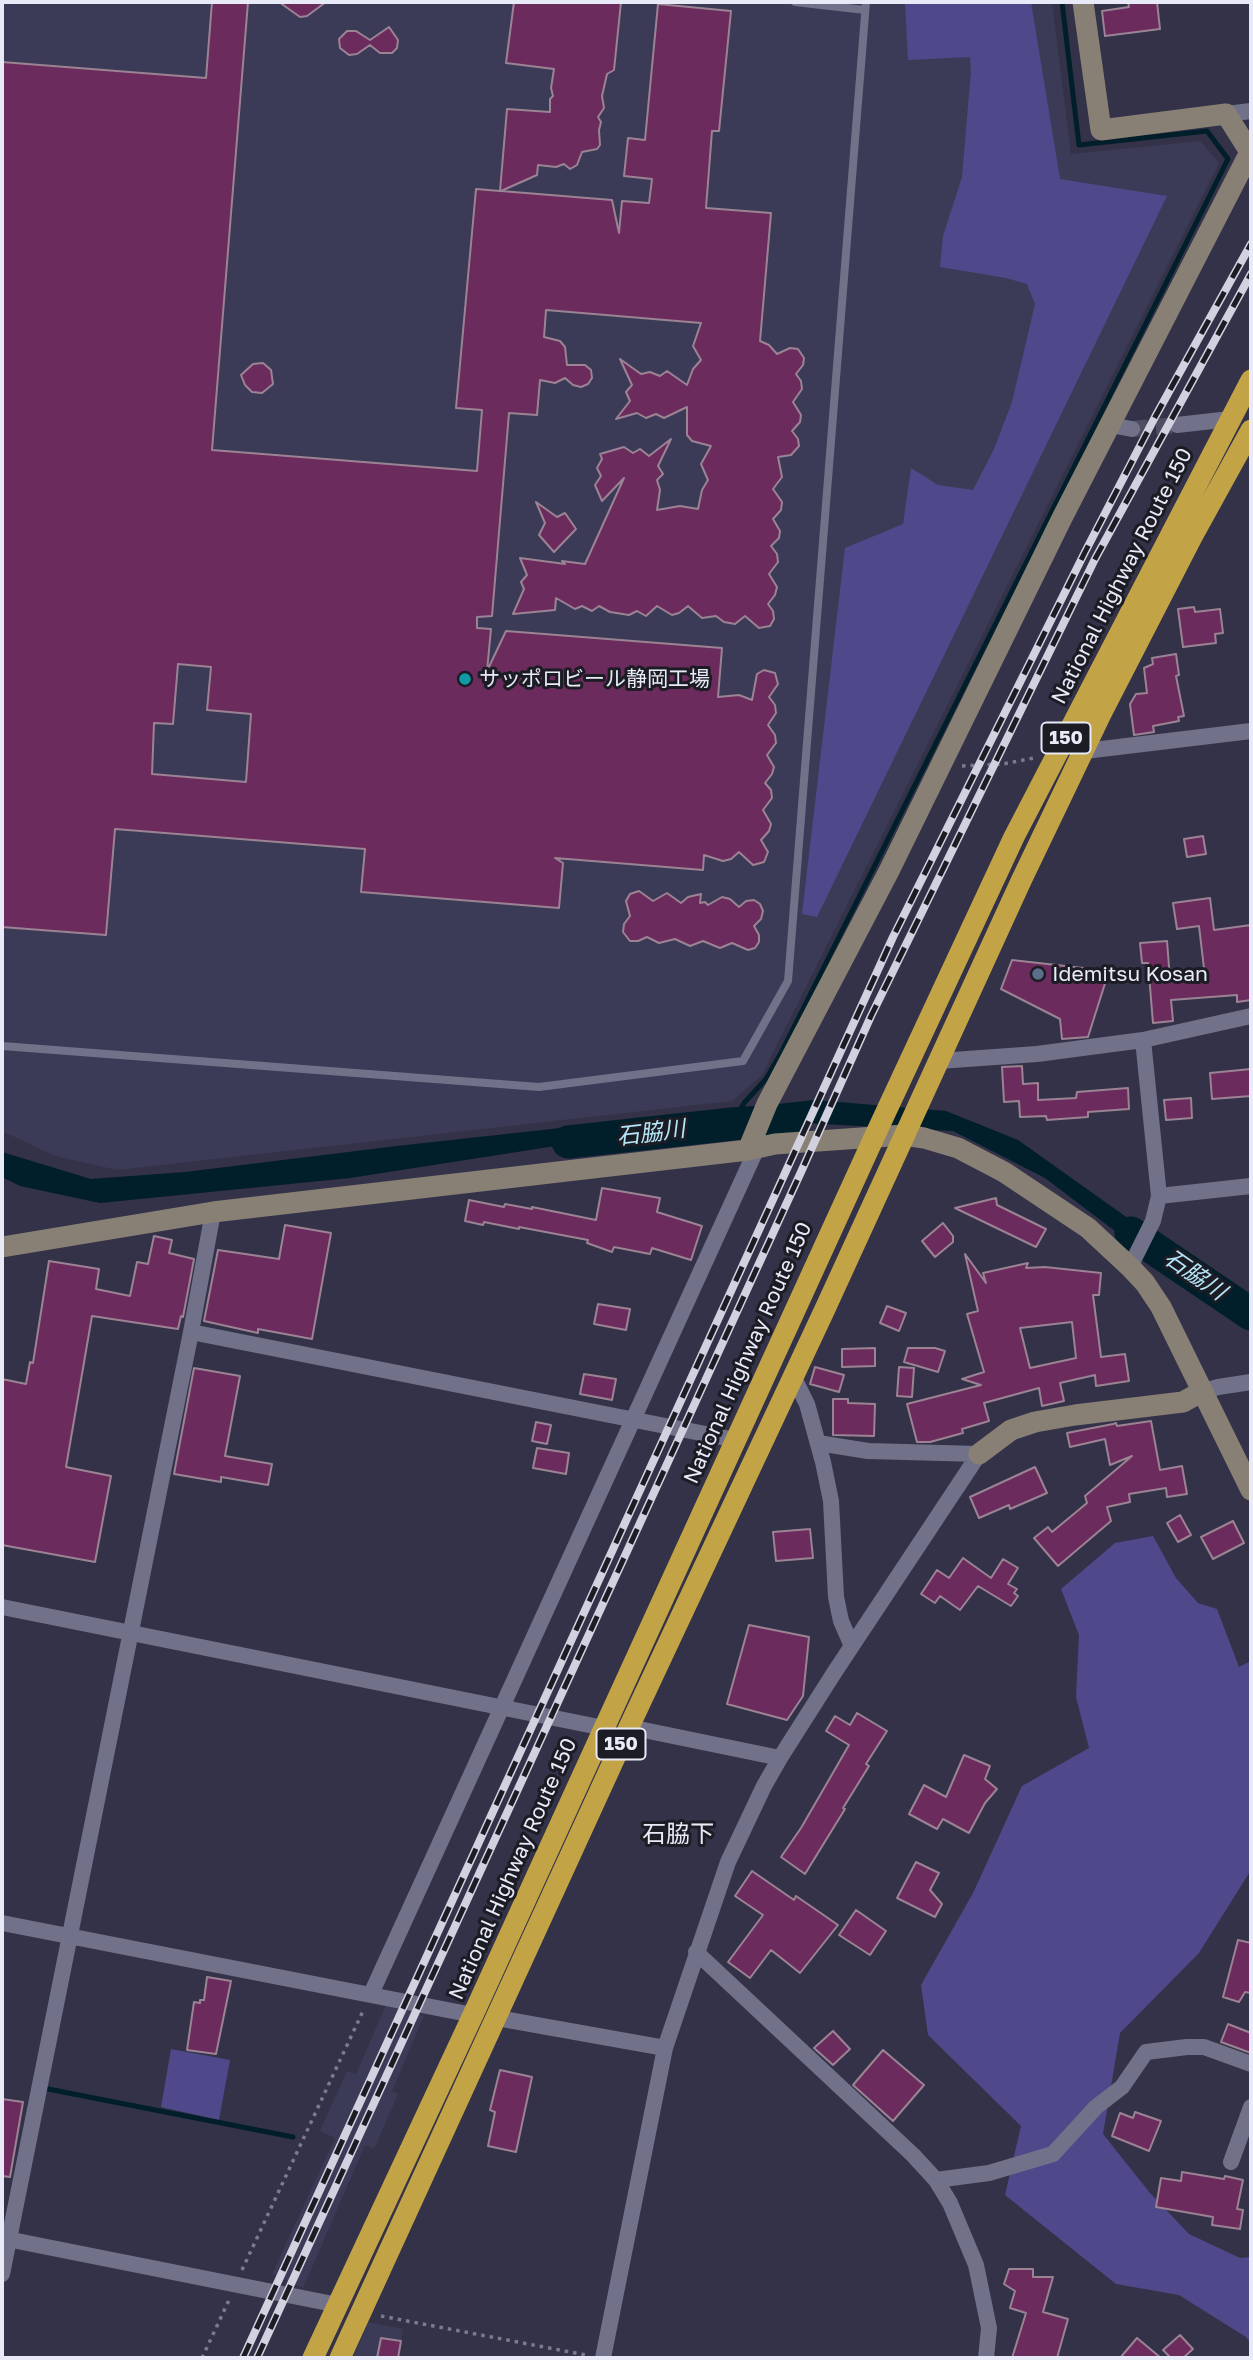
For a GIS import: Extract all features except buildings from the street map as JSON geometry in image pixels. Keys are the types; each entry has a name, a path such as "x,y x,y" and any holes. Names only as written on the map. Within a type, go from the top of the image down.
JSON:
{"highway":[{"name":"National Highway Route 150","path":"313,2358 474,2015 875,1134 1014,837 1251,380"},
{"name":"150","path":"340,2358 1021,881 1101,714 1251,430"}],"street":[{"path":"1083,2 1101,130 1251,111"},
{"path":"371,1994 635,1418 752,1149 767,1104 890,871 1110,425 1250,152 1226,114"},
{"path":"1177,425 1230,419"},
{"path":"1110,425 1132,429"},
{"path":"1085,751 1251,731"},
{"path":"939,1061 1037,1054 1143,1040 1251,1016"},
{"path":"1130,1267 1153,1221 1159,1196 1143,1040"},
{"path":"2,1247 213,1212 752,1149 775,1144 905,1133 958,1148 1004,1172 1088,1228 1130,1267 1161,1307 1251,1490"},
{"path":"1159,1196 1251,1186"},
{"path":"2,2274 5,2239 69,1937 213,1212"},
{"path":"191,1332 736,1440"},
{"path":"793,1376 807,1404 831,1501 836,1597 841,1621 852,1646"},
{"path":"603,2358 665,2048 728,1863 780,1758 979,1454 1011,1430 1035,1422 1183,1402 1201,1392 1218,1387 1251,1382"},
{"path":"818,1443 868,1451 979,1454"},
{"path":"2,1607 604,1728"},
{"path":"629,1727 780,1758"},
{"path":"2,1923 474,2015"},
{"path":"696,1952 913,2155 936,2180 950,2203 976,2265 989,2328 986,2358"},
{"path":"497,2018 665,2048"},
{"path":"936,2180 989,2173 1053,2154 1096,2106 1122,2087 1146,2052 1205,2047 1251,2064"},
{"path":"1231,2162 1251,2107"},
{"path":"5,2239 338,2305"}],"lane":[{"path":"2,1046 539,1087 743,1061 788,981 866,6 794,2"}],"path":[{"path":"962,766 1003,764"},
{"path":"202,2358 371,1994"},
{"path":"361,2312 603,2358"}],"shaded area":[{"name":"サッポロビール静岡工場","path":"2,2 1052,2 1071,154 1200,141 1219,163 762,1075 732,1101 117,1170 55,1156 2,1131"},
{"path":"905,2 1031,2 1060,179 1167,196 817,917 802,914 845,548 903,524 911,468 938,485 973,490 994,449 1012,402 1035,304 1027,284 940,267 943,236 962,177 970,57 908,60"},
{"path":"814,1100 946,1111 1018,1140 1167,1246 1169,1268 1161,1266 1045,1178 953,1131 729,1119 350,1178 100,1203 20,1186 2,1177 2,1152 91,1179 185,1172"},
{"path":"1153,1536 1176,1578 1198,1603 1217,1609 1239,1667 1251,1661 1251,1870 1199,1953 1120,2033 1103,2134 1150,2193 1189,2234 1240,2258 1251,2257 1251,2344 1246,2337 1179,2295 1116,2284 1005,2195 1021,2126 928,2035 921,1985 973,1893 1022,1786 1089,1748 1076,1697 1079,1635 1061,1589 1115,1543"},
{"path":"386,2005 424,2016 392,2091 398,2094 374,2149 365,2145 303,2288 272,2274 335,2138 320,2131 347,2071 356,2074"},
{"path":"171,2049 230,2060 219,2120 161,2107"},
{"path":"369,2322 403,2329 398,2358 353,2358"}],"waterway":[{"path":"732,1124 744,1103 766,1079 781,1053 1228,159 1207,131 1079,145 1062,2"},
{"name":"石脇川","path":"568,1142 793,1120"},
{"name":"石脇川","path":"1131,1233 1251,1314"},
{"path":"48,2089 293,2137"}],"tunnel":[{"path":"1132,429 1177,425"}],"railway":[{"path":"243,2358 893,937 1085,552 1155,417 1251,244"},
{"path":"257,2358 871,1016 1095,559 1251,274"}],"place":[{"name":"サッポロビール静岡工場","path":"465,679"},
{"name":"Idemitsu Kosan","path":"1038,974"}],"district":[{"name":"石脇下","path":"678,1834"}]}
